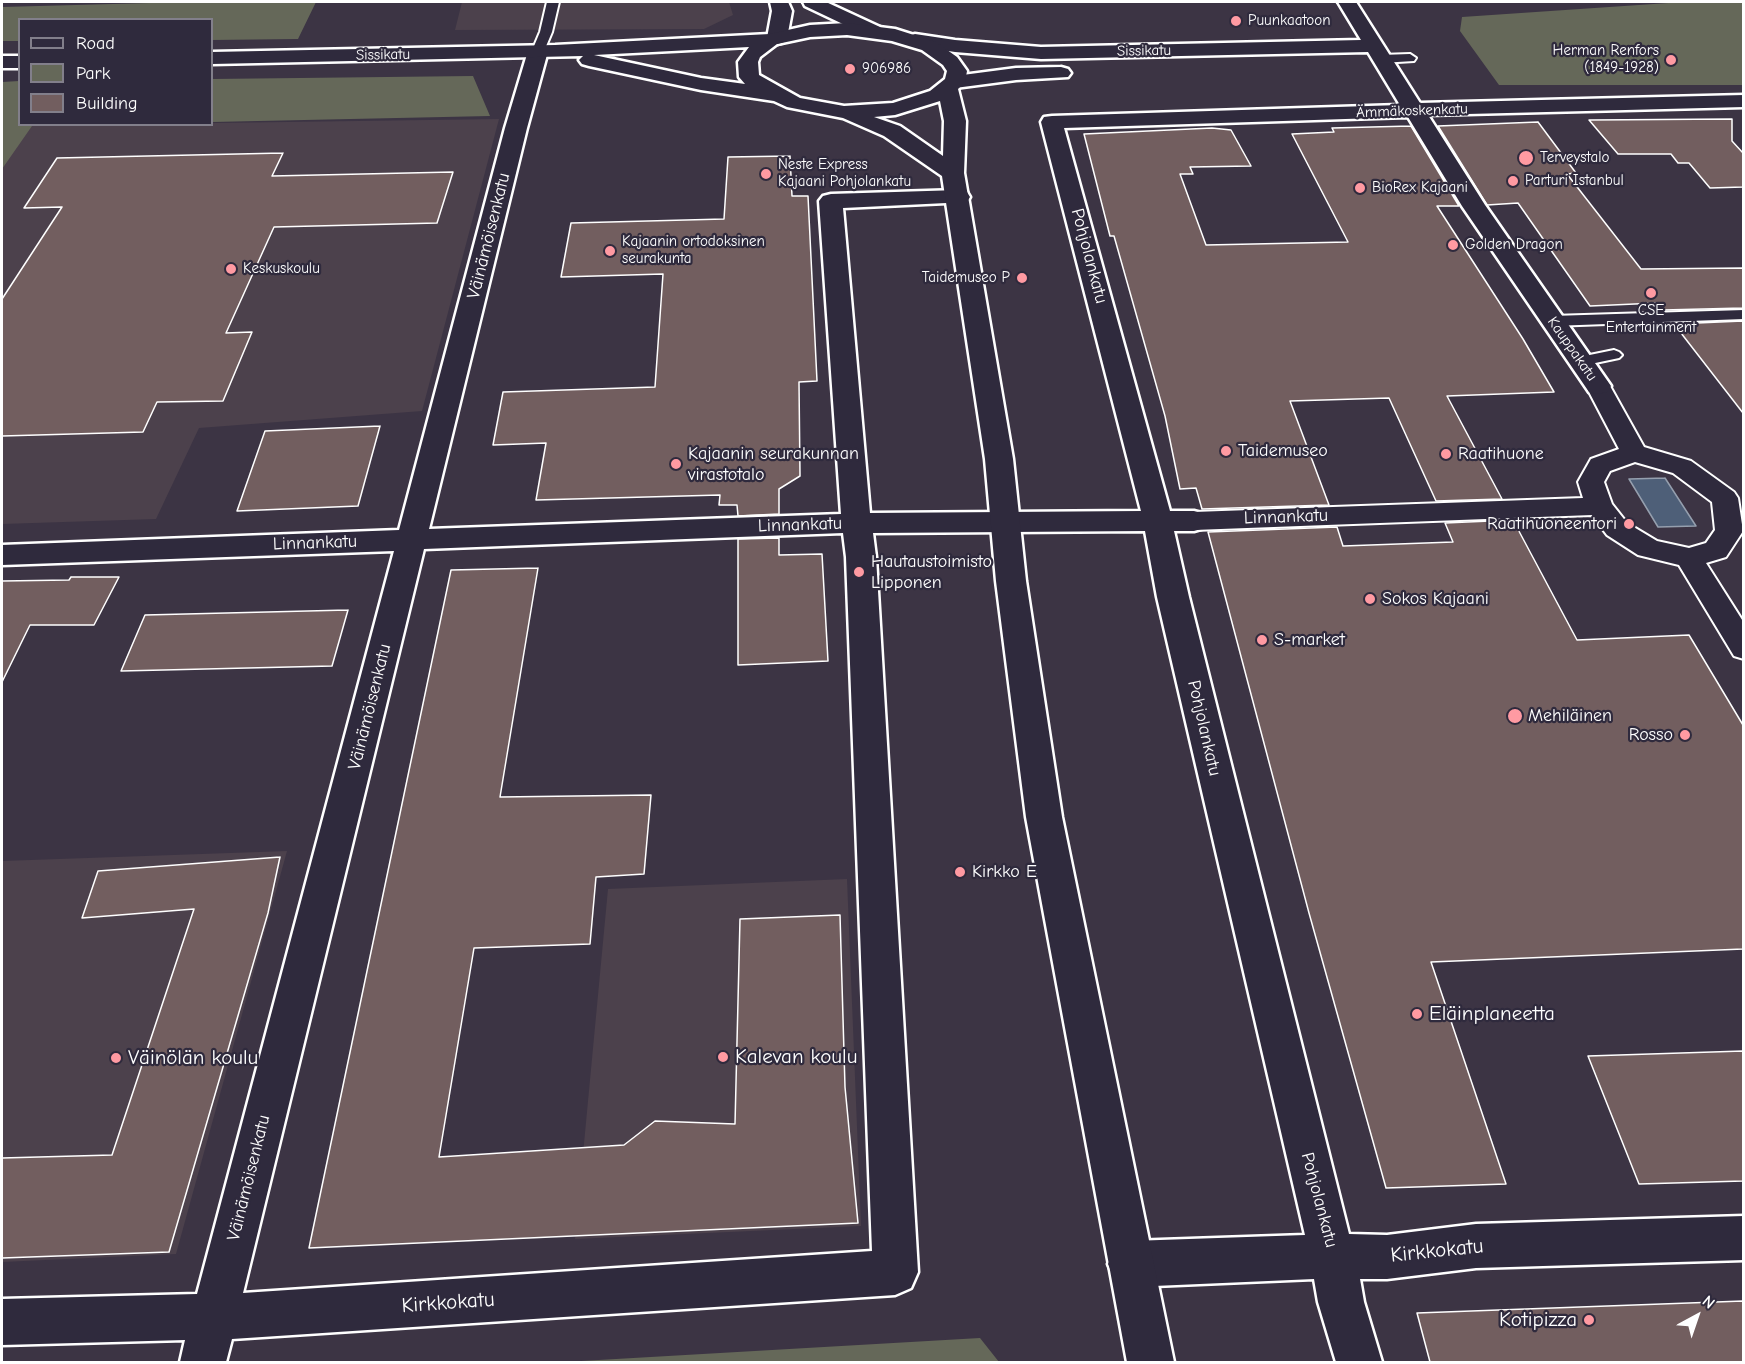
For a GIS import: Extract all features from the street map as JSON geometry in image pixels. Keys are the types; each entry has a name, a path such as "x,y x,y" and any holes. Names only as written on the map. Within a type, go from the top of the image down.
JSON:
{"street":[{"path":"779,2 782,11 774,39 752,54 747,69 757,84 774,95 794,103 844,112 892,131 956,185"},
{"path":"812,2 873,31 915,40 929,46 950,61 957,71 951,85 955,121 956,185 999,459 1011,581 1044,817 1151,1362"},
{"name":"Kauppakatu","path":"1352,10 1377,60 1414,110 1474,206 1598,386 1634,453"},
{"name":"Sissikatu","path":"213,58 547,51 774,39 810,31 873,31"},
{"name":"Sissikatu","path":"915,40 955,46 1041,53 1377,60"},
{"name":"Sissikatu","path":"547,51 701,84 774,95"},
{"name":"Väinämöisenkatu","path":"203,1362 516,128 547,51"},
{"path":"2,62 18,62"},
{"path":"844,112 895,109 920,102 951,85 1016,74 1086,73"},
{"path":"1733,101 1743,123"},
{"name":"Ämmäkoskenkatu","path":"1081,121 1452,107 1733,101"},
{"name":"Pohjolankatu","path":"1081,121 1052,122 1176,521 1176,608 1333,1256 1341,1302 1359,1362"},
{"path":"856,523 831,201 956,185"},
{"path":"1634,453 1682,467 1734,497 1729,531 1716,550 1689,558 1648,548 1617,529 1599,506 1591,482 1600,465 1634,453"},
{"name":"Linnankatu","path":"2,555 856,523 1176,521 1599,506"},
{"name":"Kirkkokatu","path":"2,1322 285,1314 895,1272 861,557 856,523"},
{"path":"1689,558 1743,648"},
{"name":"Kirkkokatu","path":"1131,1264 1333,1256 1387,1257 1476,1246 1743,1238"}],"lane":[{"path":"547,51 546,32 553,2"},
{"path":"1377,60 1410,58"},
{"path":"1552,321 1743,314"},
{"path":"1581,361 1598,360 1614,355"}],"shaded area":[{"path":"462,2 729,2 733,15 704,29 455,30"},
{"name":"Keskuskoulu","path":"499,119 422,411 199,428 156,519 2,524 2,126 213,126 213,123"},
{"name":"Väinölän koulu","path":"287,851 176,1254 2,1262 2,861"},
{"name":"Kalevan koulu","path":"847,879 861,1226 575,1239 608,889"}],"green space":[{"path":"186,2 316,2 298,39 213,40 213,18 18,18 18,41 2,41 2,7"},
{"path":"1683,2 1743,2 1743,85 1499,85 1460,31 1462,17"},
{"path":"473,76 490,116 213,122 213,79"},
{"path":"18,81 18,126 32,126 2,169 2,82"},
{"path":"980,1338 999,1362 564,1362"}],"water":[{"path":"1665,478 1696,526 1658,527 1629,479"}],"building":[{"path":"1732,119 1732,141 1743,153 1743,187 1710,188 1689,163 1678,163 1671,154 1618,154 1589,120"},
{"path":"1538,122 1576,173 1567,174 1641,269 1743,268 1743,308 1663,310 1657,303 1590,306 1518,203 1487,205 1438,126"},
{"path":"1411,126 1459,206 1437,206 1523,339 1554,392 1447,396 1502,499 1436,501 1389,398 1290,401 1329,505 1202,509 1196,488 1180,489 1165,416 1114,236 1110,236 1084,134 1212,128 1231,130 1251,166 1190,167 1193,174 1180,174 1206,245 1348,242 1292,134 1334,132 1332,128"},
{"path":"283,153 272,176 453,172 437,223 274,227 226,333 252,332 223,401 157,402 143,432 2,436 2,299 62,207 24,208 57,158"},
{"path":"790,156 792,196 808,196 817,381 799,382 800,476 779,489 779,514 738,516 737,505 719,505 720,495 536,500 546,443 493,445 503,392 655,387 663,274 561,277 571,223 724,219 728,157"},
{"path":"1743,321 1743,413 1674,324"},
{"path":"380,426 358,506 237,511 265,431"},
{"path":"1513,520 1577,640 1689,635 1743,725 1743,949 1431,962 1506,1184 1386,1188 1309,913 1208,532 1337,527 1343,546 1453,542 1445,523"},
{"path":"779,538 779,555 822,554 828,661 738,665 738,539"},
{"path":"538,568 500,797 651,795 644,874 596,877 590,944 474,948 439,1157 624,1145 655,1121 735,1124 740,919 840,915 845,1087 858,1223 309,1248 451,570"},
{"path":"71,577 119,577 94,625 30,625 2,682 2,581 69,580"},
{"path":"348,610 332,666 121,671 145,615"},
{"path":"280,857 268,913 169,1252 2,1258 2,1158 112,1155 194,909 82,918 98,871"},
{"path":"1743,1051 1743,1181 1639,1184 1588,1056"},
{"path":"1743,1301 1743,1362 1430,1362 1417,1313"}],"place":[{"name":"Puunkaatoon","path":"1236,21"},
{"name":"Herman Renfors (1849-1928)","path":"1671,60"},
{"name":"906986","path":"850,69"},
{"name":"Terveystalo","path":"1526,158"},
{"name":"Neste Express Kajaani Pohjolankatu","path":"766,174"},
{"name":"Parturi Istanbul","path":"1513,181"},
{"name":"BioRex Kajaani","path":"1360,188"},
{"name":"Golden Dragon","path":"1453,245"},
{"name":"Kajaanin ortodoksinen seurakunta","path":"610,251"},
{"name":"Keskuskoulu","path":"231,269"},
{"name":"Taidemuseo P","path":"1022,278"},
{"name":"CSE Entertainment","path":"1651,293"},
{"name":"Taidemuseo","path":"1226,451"},
{"name":"Raatihuone","path":"1446,454"},
{"name":"Kajaanin seurakunnan virastotalo","path":"676,464"},
{"name":"Raatihuoneentori","path":"1629,524"},
{"name":"Hautaustoimisto Lipponen","path":"859,572"},
{"name":"Sokos Kajaani","path":"1370,599"},
{"name":"S-market","path":"1262,640"},
{"name":"Mehiläinen","path":"1515,716"},
{"name":"Rosso","path":"1685,735"},
{"name":"Kirkko E","path":"960,872"},
{"name":"Eläinplaneetta","path":"1417,1014"},
{"name":"Kalevan koulu","path":"723,1057"},
{"name":"Väinölän koulu","path":"116,1058"},
{"name":"Kotipizza","path":"1589,1320"}]}
